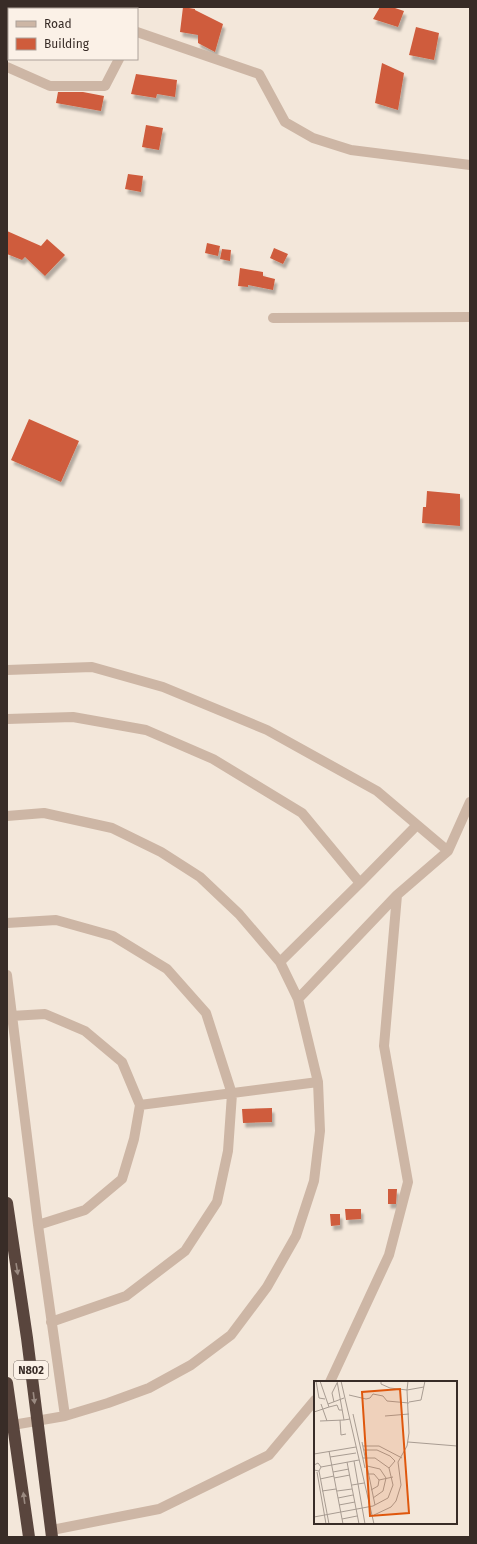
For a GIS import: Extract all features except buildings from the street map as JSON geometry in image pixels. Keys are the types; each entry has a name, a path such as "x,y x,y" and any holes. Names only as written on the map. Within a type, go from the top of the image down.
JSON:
{"highway":[{"name":"N802","path":"7,1203 27,1338 52,1534"},
{"name":"N802","path":"7,1383 10,1425 29,1537"}],"street":[{"path":"138,32 258,74 285,122 314,138 351,150 470,165"},
{"path":"7,67 50,86 105,86 118,60"},
{"path":"273,318 470,317"},
{"path":"7,670 92,667 163,687 267,730 377,791 448,851"},
{"path":"7,719 73,717 146,730 213,759 302,813 360,883"},
{"path":"298,999 397,895 448,851 470,802"},
{"path":"7,816 44,813 112,828 161,852 200,877 239,914 280,962 298,999 318,1082 320,1131 314,1181 296,1236 267,1287 231,1335 191,1365 149,1388 108,1403 65,1416 37,1422 10,1425"},
{"path":"280,962 417,825"},
{"path":"330,1381 389,1255 408,1182 384,1046 397,895"},
{"path":"7,923 56,920 114,936 167,969 206,1012 232,1094 228,1151 217,1202 185,1252 126,1296 51,1322"},
{"path":"7,975 38,1225 65,1416"},
{"path":"11,1016 45,1014 85,1031 122,1062 140,1105 134,1139 122,1179 84,1210 38,1225"},
{"path":"140,1105 318,1082"},
{"path":"52,1534 159,1509 269,1455 314,1401"}]}
